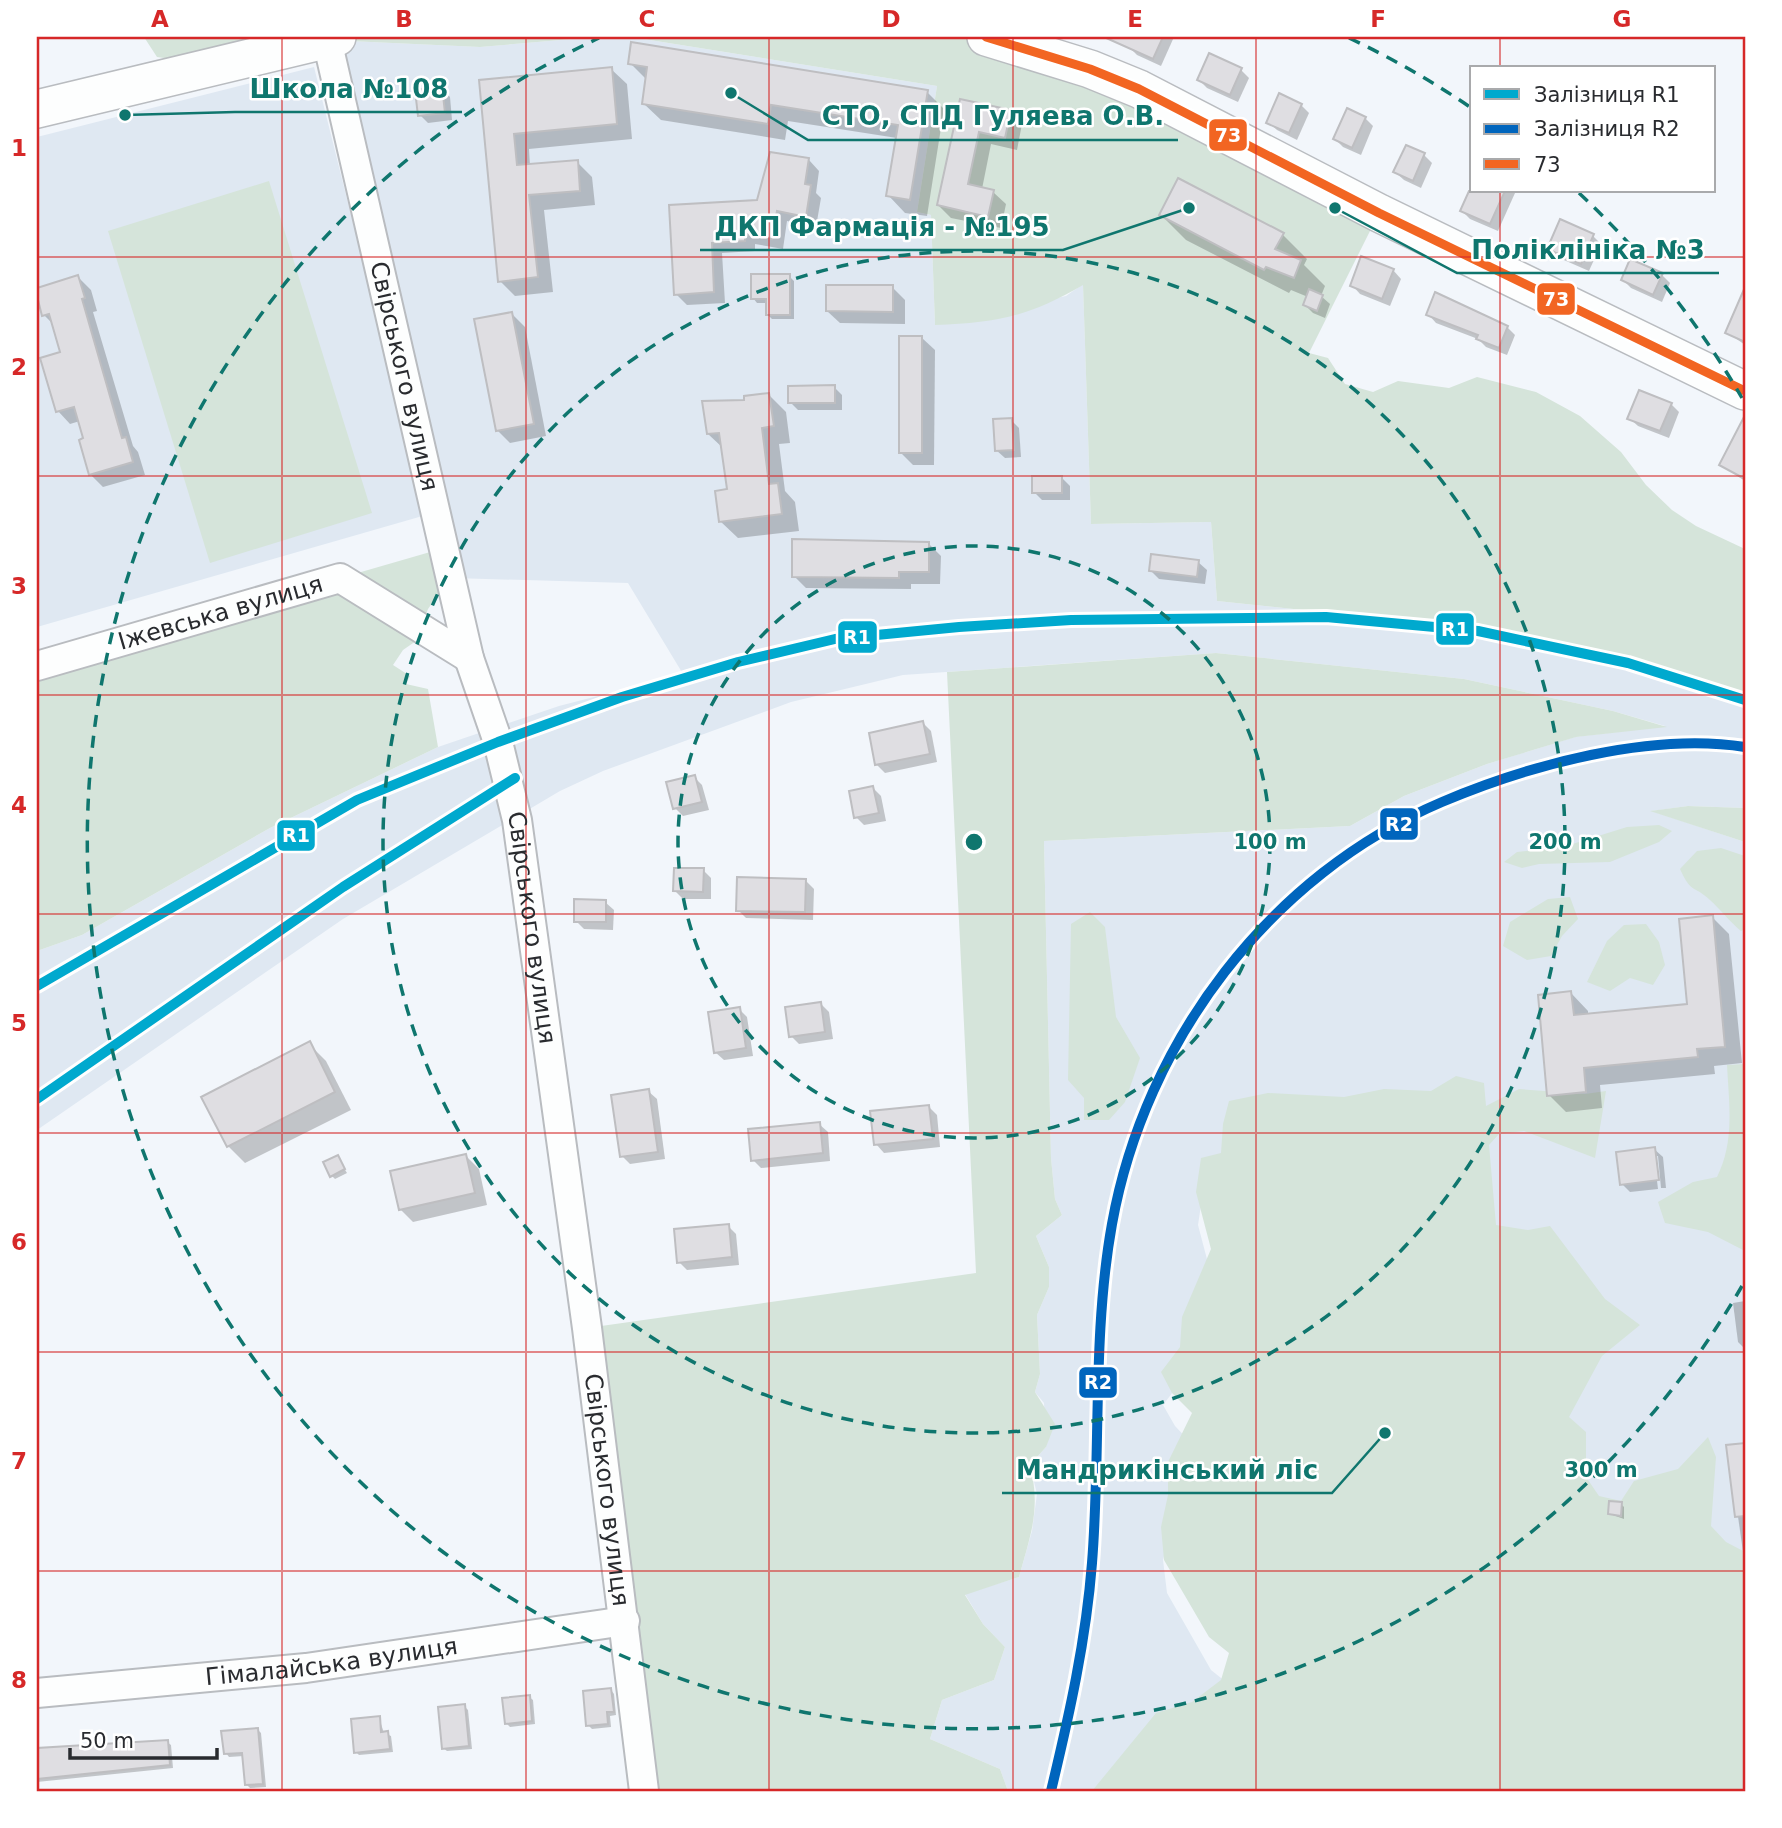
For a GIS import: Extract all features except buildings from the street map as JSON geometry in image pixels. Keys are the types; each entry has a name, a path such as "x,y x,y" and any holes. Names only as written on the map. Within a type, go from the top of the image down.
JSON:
{"main road":[{"path":"986,37 1090,69 1139,89 1379,213 1745,391"},
{"path":"37,108 268,44 332,38"}],"street":[{"name":"Свірського вулиця","path":"332,38 469,658 498,742 517,820 625,1621 644,1791"},
{"name":"Іжевська вулиця","path":"37,666 340,578 469,658"},
{"name":"Гімалайська вулиця","path":"37,1693 306,1668 625,1621"}],"shaded area":[{"path":"144,37 596,37 480,47 327,40 185,61 157,57"},
{"path":"596,37 631,37 937,86 917,212 931,215 935,325 1066,296 1083,284 1091,524 1211,522 1217,601 1473,628 1625,661 1745,698 1745,808 1688,806 1652,811 1745,842 1745,1627 1203,1192 1198,1225 1213,1282 1182,1380 1163,1405 1175,1426 1194,1446 1163,1560 1167,1593 1211,1670 1231,1686 1122,1791 1008,1791 1000,1769 930,1739 942,1700 994,1680 1005,1647 983,1624 965,1594 1019,1577 1032,1531 1037,1494 1030,1465 1046,1447 1044,1403 1035,1392 1040,1374 1037,1315 1049,1287 1049,1267 1036,1236 1062,1215 1055,1199 1051,1158 1044,841 1350,826 1404,796 1487,764 1575,737 1665,726 1613,711 1464,679 1216,653 903,675 791,702 603,771 560,791 343,919 37,1130 37,951 82,935 270,828 438,747 559,706 683,674 628,583 453,578 327,40 480,47"},
{"path":"631,37 986,37 1379,213 1309,353 1328,358 1345,384 1373,392 1398,381 1449,388 1477,377 1536,392 1580,416 1621,452 1646,485 1672,510 1696,526 1745,549 1744,697 1625,661 1473,628 1217,601 1211,522 1091,524 1083,285 1046,304 1012,316 935,325 931,215 917,212 937,86"},
{"path":"314,67 426,515 37,627 37,137"},
{"path":"269,181 372,513 210,563 108,231"},
{"path":"444,548 446,583 428,609 416,641 403,650 393,665 410,676 406,684 428,689 438,747 270,828 82,935 37,951 37,666"},
{"path":"1216,653 1464,679 1613,711 1667,727 1576,737 1487,764 1404,796 1350,826 1044,841 1051,1158 1055,1199 1062,1215 1036,1236 1049,1267 1049,1287 1037,1315 1040,1374 1035,1392 1055,1424 1046,1447 1030,1465 1035,1509 1019,1577 965,1595 983,1624 1005,1647 994,1680 942,1700 930,1739 1000,1769 1008,1791 644,1791 587,1328 976,1273 947,672"},
{"path":"1688,806 1745,808 1745,842 1650,811"},
{"path":"1659,825 1672,831 1659,842 1610,862 1539,864 1522,868 1504,862 1517,852 1566,846 1627,827"},
{"path":"1721,848 1745,856 1745,929 1741,931 1710,900 1690,886 1680,869 1697,851"},
{"path":"1570,897 1578,919 1562,936 1551,956 1527,960 1503,946 1510,922 1548,899"},
{"path":"1090,912 1105,927 1116,1017 1140,1058 1125,1102 1109,1120 1084,1120 1084,1098 1068,1080 1071,924"},
{"path":"1646,924 1659,942 1665,965 1653,985 1630,978 1610,991 1587,982 1607,941 1624,925"},
{"path":"1745,1064 1745,1251 1708,1232 1665,1223 1658,1202 1693,1182 1717,1177 1729,1136 1727,1065"},
{"path":"1456,1076 1484,1083 1486,1106 1519,1089 1585,1094 1606,1091 1595,1158 1524,1131 1499,1134 1489,1145 1496,1225 1528,1230 1550,1226 1605,1299 1640,1325 1602,1356 1569,1417 1586,1432 1586,1477 1599,1496 1621,1501 1634,1481 1678,1469 1708,1437 1716,1457 1711,1526 1726,1542 1745,1552 1745,1791 1092,1791 1156,1713 1192,1702 1221,1680 1229,1653 1209,1637 1164,1560 1161,1527 1168,1495 1168,1462 1192,1413 1172,1393 1161,1372 1180,1347 1182,1317 1211,1249 1196,1192 1201,1158 1221,1153 1223,1124 1229,1101 1268,1093 1344,1097 1384,1089 1431,1091"}],"rail line":[{"name":"R1","path":"37,986 357,800 498,742 622,697 738,662 835,639 1071,620 1326,617 1478,631 1628,663 1745,700"},
{"name":"R2","path":"1051,1791 1086,1621 1095,1521 1099,1351 1112,1224 1129,1156 1153,1091 1186,1029 1225,972 1271,919 1323,873 1380,834 1442,802 1551,764 1591,755 1670,744 1745,747"},
{"name":"R1","path":"37,1099 343,887 515,778"}],"transit line":[{"name":"73","path":"986,37 1090,69 1139,89 1379,213 1745,391"}],"place":[{"name":"СТО, СПД Гуляева О.В.","path":"731,93"},
{"name":"Школа №108","path":"125,115"},
{"name":"ДКП Фармація - №195","path":"1189,208"},
{"name":"Поліклініка №3","path":"1335,208"},
{"name":"Мандрикінський ліс","path":"1385,1433"}]}
